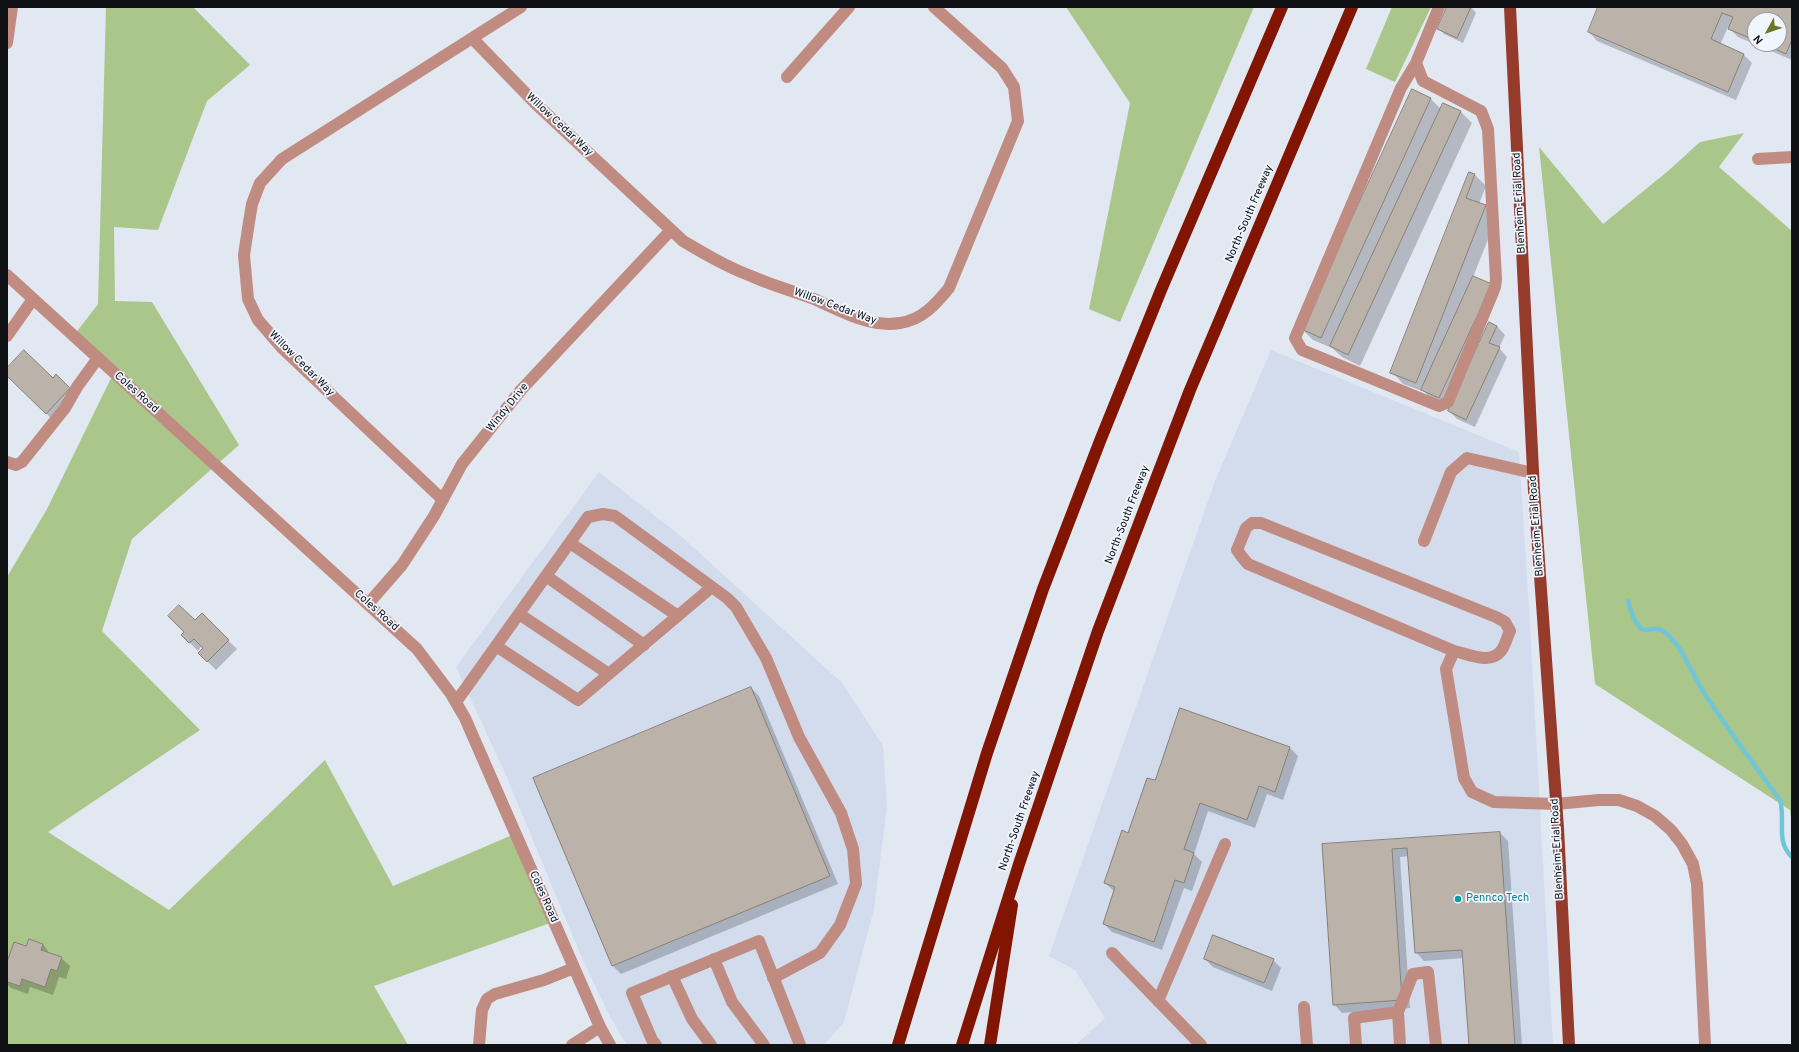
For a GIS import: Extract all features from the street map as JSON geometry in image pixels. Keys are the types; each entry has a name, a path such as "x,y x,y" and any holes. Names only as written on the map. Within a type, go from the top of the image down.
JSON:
{"highway":[{"path":"898,1045 987,753 1043,589 1161,290 1282,7"},
{"name":"North-South Freeway","path":"962,1045 1019,864 1098,631 1190,390 1352,7"},
{"path":"990,1045 1019,864"}],"main road":[{"name":"Blenheim-Erial Road","path":"1510,7 1533,473 1556,804 1569,1045"}],"street":[{"path":"7,43 12,7"},
{"name":"Willow Cedar Way","path":"443,500 283,349 258,320 248,299 244,255 252,204 260,183 282,159 521,7"},
{"path":"787,77 848,7"},
{"name":"Willow Cedar Way","path":"472,38 536,104 683,241 711,258 750,276 813,299 856,317 883,325 902,323 923,314 934,306 949,288 1018,121 1014,87 1002,68 934,7"},
{"path":"1416,63 1424,81 1481,111 1488,129 1496,279 1495,287 1448,402 1439,406 1302,350 1295,338 1401,88 1416,63 1439,7"},
{"path":"1758,160 1792,157"},
{"name":"Windy Drive","path":"368,604 402,565 434,516 462,464 522,390 672,230"},
{"name":"Coles Road","path":"7,275 417,649 456,702 465,718 600,1027 610,1045"},
{"path":"7,336 33,299"},
{"path":"12,464 22,462 65,408 77,387 98,358"},
{"path":"1424,541 1451,472 1467,458 1533,473"},
{"path":"456,702 588,517 603,514 615,516 727,598 736,607 766,658 799,738 841,813 853,849 856,884 840,925 820,953 773,978"},
{"path":"1252,523 1261,523 1506,622 1510,631 1502,651 1495,656 1484,658 1454,651 1248,564 1237,550 1246,528 1252,523"},
{"path":"570,542 678,616"},
{"path":"546,576 644,644"},
{"path":"496,646 578,700 712,587"},
{"path":"519,614 609,674"},
{"path":"1454,651 1446,669 1464,778 1472,792 1494,802 1556,804 1599,800 1619,800 1637,806 1655,816 1672,830 1682,844 1693,864 1697,884 1705,1045"},
{"path":"1158,1001 1225,844"},
{"path":"656,1045 652,1040 632,993 758,941 800,1045"},
{"path":"1112,953 1201,1045"},
{"path":"714,959 732,1002 764,1045"},
{"path":"479,1045 482,1010 488,999 500,992 544,980 574,968"},
{"path":"1400,1045 1398,1012 1413,974 1428,972 1436,1045"},
{"path":"672,976 692,1019 711,1045"},
{"path":"1304,1006 1307,1045"},
{"path":"1356,1045 1354,1018 1398,1012"},
{"path":"572,1045 600,1027"}],"shaded area":[{"path":"1271,350 1519,452 1553,1045 1076,1045 1105,1018 1075,970 1049,956 1215,481"},
{"path":"599,472 682,537 842,683 883,746 887,806 874,909 844,1022 824,1045 627,1045 610,1017 582,958 505,773 456,667"}],"green space":[{"path":"106,7 193,7 250,65 207,101 158,230 114,227 115,301 152,302 239,445 132,539 102,631 200,730 48,832 169,910 325,760 393,886 517,833 553,922 374,986 408,1045 7,1045 7,577 47,509 115,370 75,334 98,304"},
{"path":"1066,7 1254,7 1120,322 1089,309 1130,103"},
{"path":"1392,7 1431,7 1395,82 1366,69"},
{"path":"1744,133 1719,167 1792,231 1792,826 1790,810 1595,684 1539,147 1603,224 1668,171 1700,142"}],"building":[{"path":"1447,7 1471,7 1457,38 1437,29"},
{"path":"1598,7 1792,7 1792,40 1787,52 1787,12 1747,12 1747,37 1728,29 1733,17 1722,13 1711,39 1744,54 1728,92 1588,32"},
{"path":"1412,89 1431,98 1321,338 1301,329"},
{"path":"1443,103 1461,111 1348,355 1330,346"},
{"path":"1469,172 1475,174 1466,198 1486,205 1416,383 1390,373"},
{"path":"1473,276 1492,284 1439,398 1421,390"},
{"path":"1489,322 1497,326 1489,343 1500,347 1466,420 1448,411"},
{"path":"24,350 53,378 56,374 70,388 46,414 7,376 7,368"},
{"path":"179,605 195,620 202,613 229,640 207,662 198,653 203,648 194,639 189,643 181,635 184,632 168,616"},
{"path":"751,687 830,876 612,966 533,778"},
{"path":"1180,708 1290,747 1275,792 1259,786 1247,820 1200,803 1184,849 1194,853 1184,883 1175,880 1154,942 1103,924 1115,887 1104,883 1122,830 1128,833 1147,778 1155,780"},
{"name":"Pennco Tech","path":"1500,832 1515,1045 1469,1045 1462,950 1415,953 1407,848 1392,849 1402,1000 1333,1005 1322,844"},
{"path":"1213,935 1274,959 1264,983 1204,959"},
{"path":"29,939 43,944 41,950 62,957 57,971 51,969 45,987 22,979 20,986 7,982 7,962 14,942 26,946"}],"waterway":[{"path":"1628,601 1635,620 1643,630 1653,629 1663,631 1674,641 1704,693 1780,800 1782,808 1782,837 1787,851 1792,857"}],"place":[{"name":"Pennco Tech","path":"1458,899"}]}
